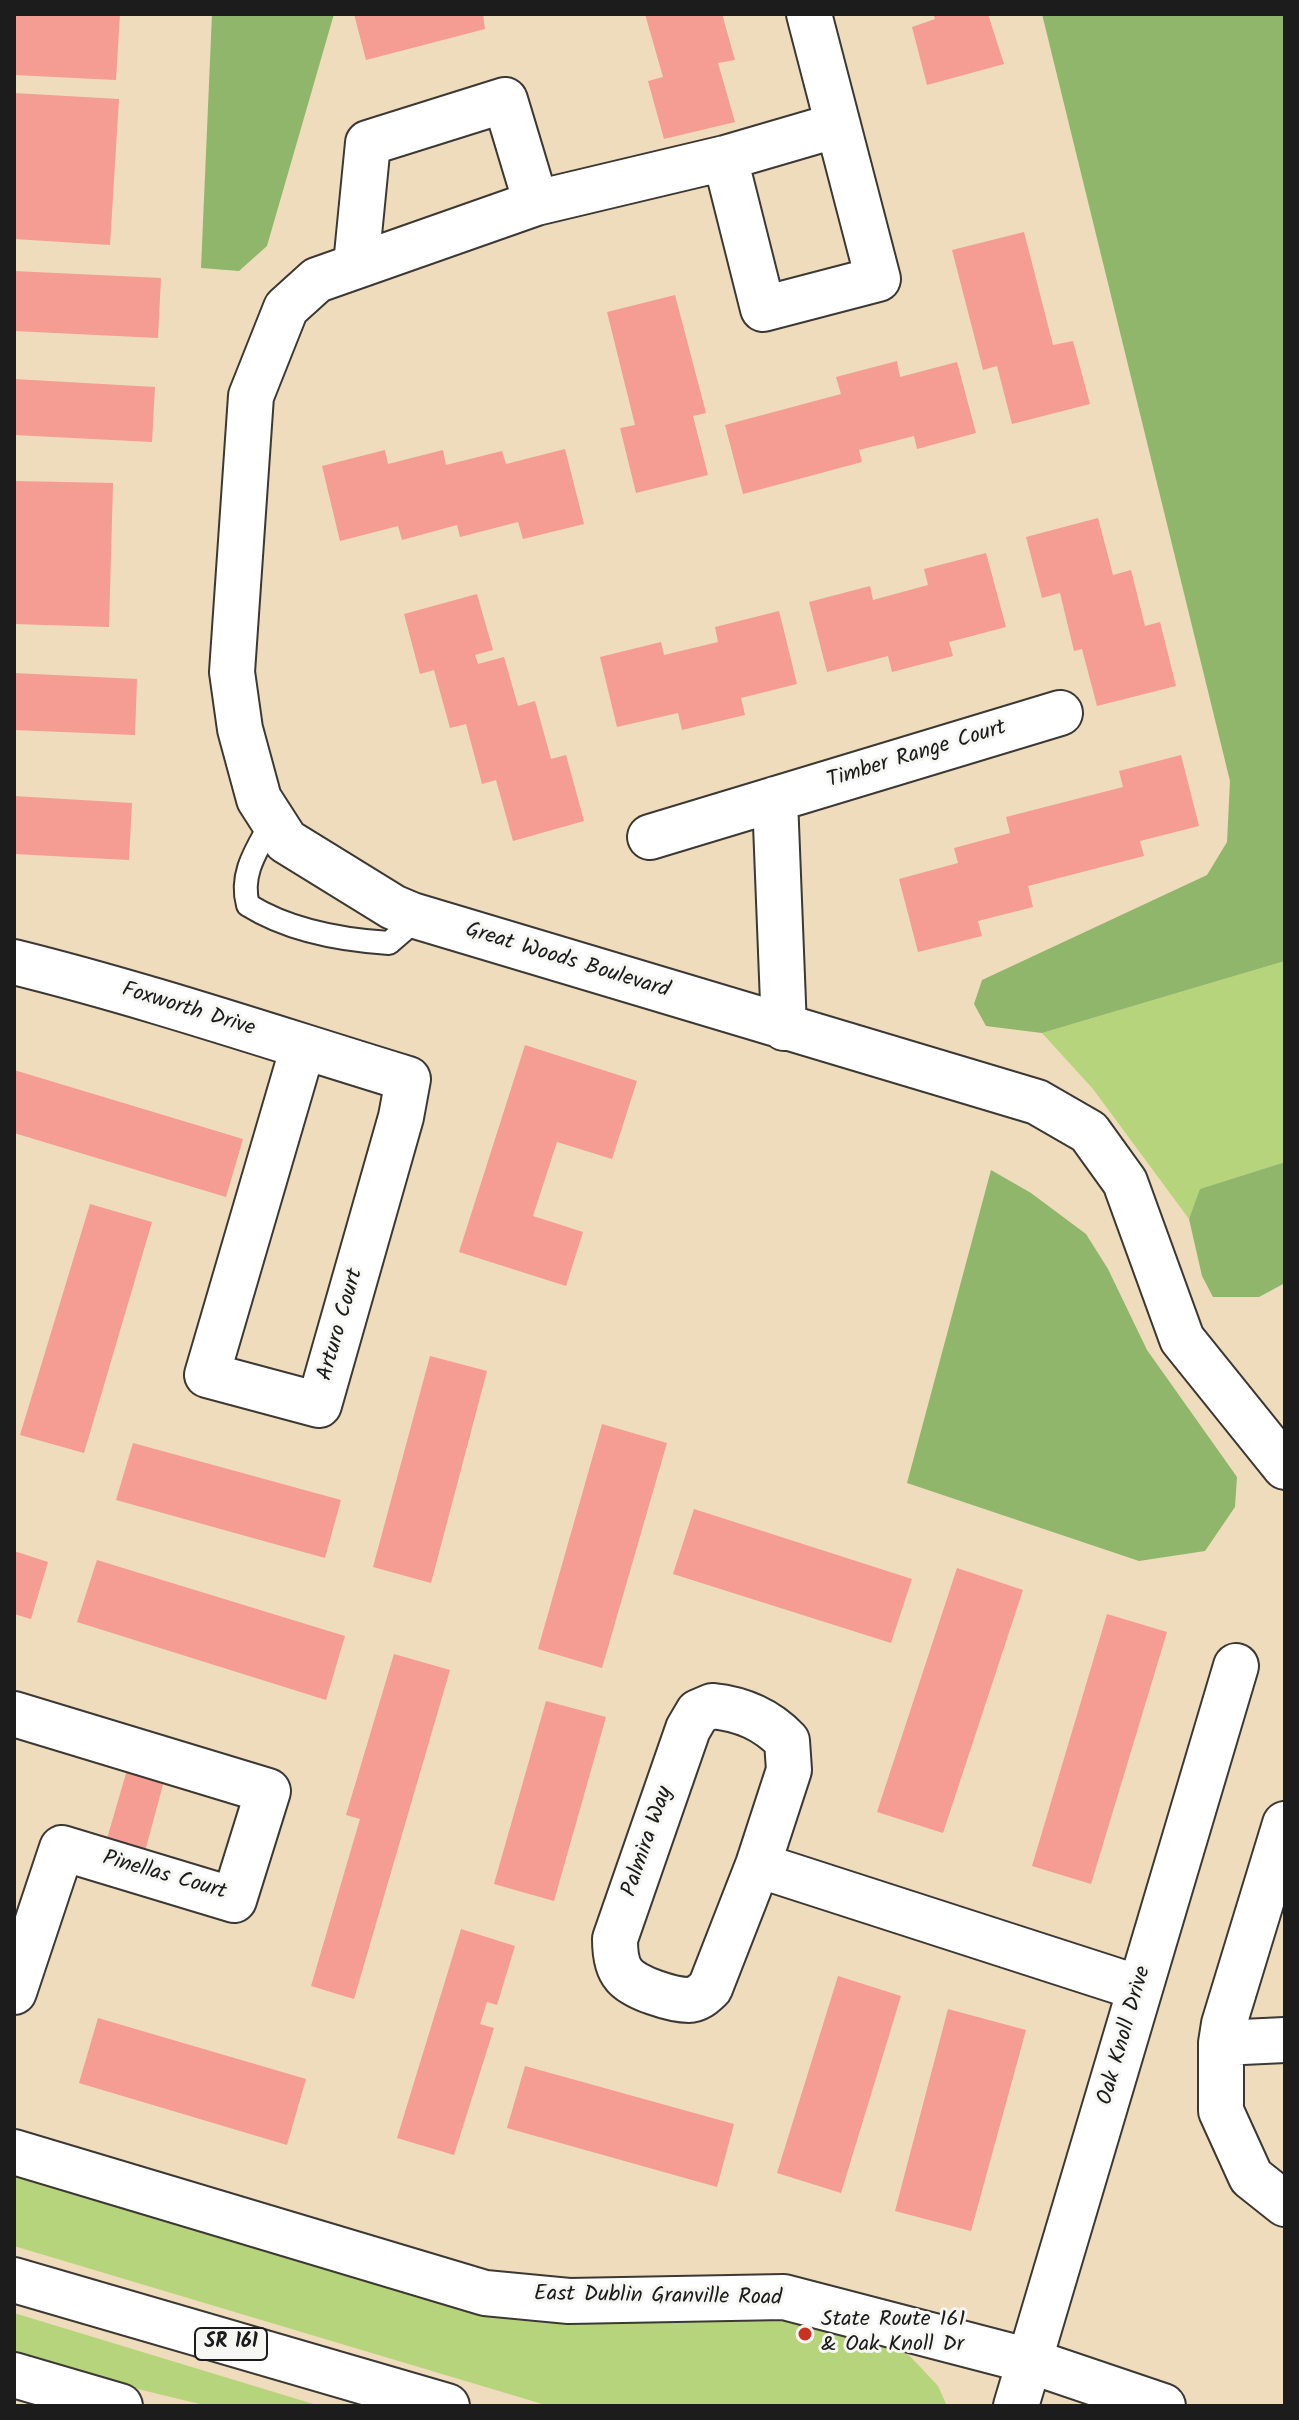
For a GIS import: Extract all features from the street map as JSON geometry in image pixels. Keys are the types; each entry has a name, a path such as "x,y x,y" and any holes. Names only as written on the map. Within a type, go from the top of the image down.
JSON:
{"street":[{"path":"725,158 763,309 878,279 809,14"},
{"path":"356,265 368,143 505,100 536,203"},
{"name":"Great Woods Boulevard","path":"838,125 725,158 536,203 317,280 286,308 251,396 232,672 240,729 259,799 286,841 393,907 784,1028 1037,1102 1089,1132 1125,1182 1182,1339 1285,1467"},
{"name":"Timber Range Court","path":"650,837 1060,713"},
{"path":"775,799 784,1028"},
{"name":"Foxworth Drive","path":"14,962 90,981 361,1065"},
{"name":"Arturo Court","path":"303,1047 207,1375 319,1405 401,1117 408,1079 361,1065"},
{"name":"Oak Knoll Drive","path":"1016,2406 1236,1666"},
{"name":"Palmira Way","path":"712,1706 734,1708 760,1719 787,1741 789,1770 758,1865 710,1988 702,1996 689,2000 647,1990 624,1975 615,1953 615,1939 688,1729 698,1712 712,1706"},
{"name":"Pinellas Court","path":"14,1714 268,1791 234,1900 62,1848 14,1992"},
{"path":"1285,1824 1228,2010 1221,2043 1221,2111 1251,2177 1285,2204"},
{"path":"758,1865 1139,1988"},
{"path":"1221,2043 1285,2040"},
{"name":"East Dublin Granville Road","path":"14,2152 485,2293 569,2301 784,2297 1030,2361 1163,2406"},
{"name":"SR 161","path":"14,2280 447,2406"},
{"path":"14,2375 120,2406"}],"lane":[{"path":"273,820 249,867 243,888 248,905 271,920 361,941 389,943 419,917"}],"green space":[{"path":"212,14 334,14 267,246 239,271 201,268"},
{"path":"1042,14 1285,14 1285,961 1042,1033 986,1026 974,1004 982,980 1207,875 1227,842 1230,781"},
{"path":"1285,961 1285,1162 1201,1189 1189,1219 1093,1089 1042,1033"},
{"path":"1285,1162 1285,1283 1259,1297 1213,1297 1202,1276 1189,1219 1200,1189"},
{"path":"991,1170 1031,1193 1086,1234 1108,1269 1147,1350 1237,1477 1235,1507 1205,1551 1139,1561 907,1483"},
{"path":"14,2174 461,2310 515,2320 563,2324 770,2320 802,2323 844,2333 909,2355 938,2386 947,2406 549,2406 14,2246"},
{"path":"14,2313 320,2406 208,2406 117,2384 14,2353"}],"building":[{"path":"14,14 120,14 116,80 14,75"},
{"path":"354,14 483,14 485,29 366,60"},
{"path":"645,14 722,14 735,60 718,63 735,122 664,139 648,81 663,77"},
{"path":"933,14 988,14 1004,64 927,85 912,27 935,19"},
{"path":"14,93 119,99 110,245 14,239"},
{"path":"1024,232 1053,345 1073,341 1090,404 1012,424 997,366 983,370 952,250"},
{"path":"14,271 161,278 158,338 14,331"},
{"path":"675,295 706,413 693,416 708,475 636,493 620,428 635,425 607,312"},
{"path":"897,361 900,377 957,362 976,433 917,449 914,436 859,450 862,462 743,494 725,425 841,394 836,377"},
{"path":"14,379 155,387 152,442 14,435"},
{"path":"565,449 584,524 523,539 518,522 460,537 457,525 402,540 398,526 340,541 322,466 385,450 388,464 443,450 446,465 502,451 506,464"},
{"path":"14,481 113,483 109,627 14,624"},
{"path":"1098,518 1113,575 1131,570 1145,626 1160,622 1176,686 1097,706 1082,649 1074,651 1060,593 1042,598 1026,537"},
{"path":"986,553 1006,627 949,642 953,656 892,672 888,656 827,672 809,602 870,586 873,600 928,585 924,569"},
{"path":"477,594 493,650 475,655 478,664 504,657 518,706 535,701 551,759 566,755 584,821 513,841 496,780 482,784 466,724 450,728 434,670 420,674 404,614"},
{"path":"779,611 797,684 741,698 745,715 682,730 678,713 617,727 600,657 661,642 664,655 718,642 715,627"},
{"path":"14,673 137,679 135,735 14,730"},
{"path":"1181,755 1199,826 1140,841 1144,856 1028,886 1033,907 978,921 982,936 918,952 899,879 958,863 954,848 1010,833 1006,817 1123,787 1119,771"},
{"path":"14,796 132,803 129,860 14,854"},
{"path":"525,1045 637,1081 612,1159 557,1142 533,1216 583,1232 566,1286 459,1252"},
{"path":"14,1070 243,1139 226,1197 14,1133"},
{"path":"90,1204 152,1222 84,1453 20,1435"},
{"path":"430,1356 487,1371 431,1583 373,1567"},
{"path":"602,1424 667,1443 602,1668 538,1649"},
{"path":"133,1443 341,1500 325,1558 116,1500"},
{"path":"694,1509 912,1579 891,1643 673,1574"},
{"path":"14,1551 48,1562 31,1619 14,1614"},
{"path":"97,1560 345,1636 326,1700 77,1622"},
{"path":"957,1568 1023,1590 943,1833 877,1812"},
{"path":"1107,1614 1167,1632 1091,1884 1032,1866"},
{"path":"394,1654 450,1670 354,1999 311,1986 360,1819 346,1815"},
{"path":"546,1701 606,1717 554,1901 494,1884"},
{"path":"127,1770 164,1781 144,1855 106,1842"},
{"path":"461,1929 515,1946 497,2005 487,2002 480,2024 494,2028 454,2155 397,2138"},
{"path":"838,1976 901,1996 841,2193 777,2173"},
{"path":"948,2009 1026,2030 971,2231 895,2211"},
{"path":"98,2018 306,2079 287,2145 79,2083"},
{"path":"525,2066 734,2124 717,2187 507,2128"}],"place":[{"name":"State Route 161 & Oak Knoll Dr","path":"805,2334"}]}
